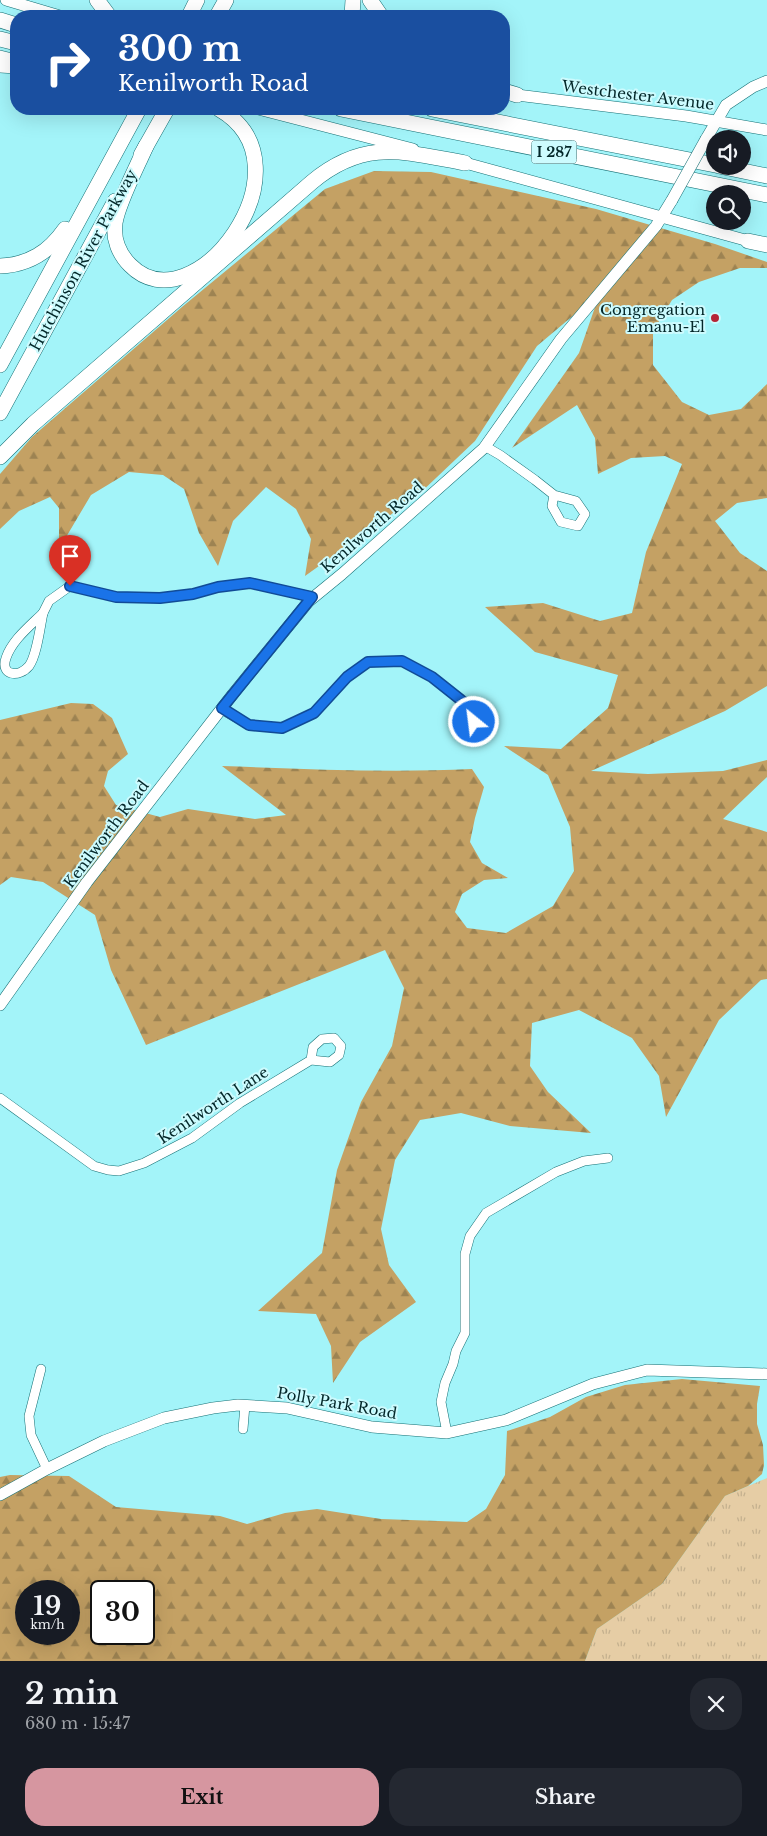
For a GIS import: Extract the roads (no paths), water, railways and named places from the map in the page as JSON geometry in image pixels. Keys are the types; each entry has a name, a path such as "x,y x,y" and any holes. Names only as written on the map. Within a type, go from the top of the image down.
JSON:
{"highway":[{"name":"Hutchinson River Parkway","path":"0,365 136,115"},
{"name":"Hutchinson River Parkway","path":"0,413 164,115"},
{"path":"146,146 119,208 115,224 115,236 122,256 135,270 153,279 174,280 197,270 225,245 242,224 253,195 256,168 250,143 238,123 227,115"},
{"name":"I 287","path":"371,115 767,195"},
{"name":"I 287","path":"462,115 706,163"},
{"path":"0,457 40,418 312,182 333,166 359,155 393,151 466,163"},
{"path":"0,266 28,261 49,248 61,235 106,170"},
{"path":"751,173 767,176"},
{"path":"748,241 767,245"}],"street":[{"path":"6,0 40,10"},
{"name":"Kenilworth Road","path":"0,1005 87,882 222,708 312,597 342,574 484,448 561,339 661,218 726,106 753,87 767,81"},
{"name":"Westchester Avenue","path":"510,93 717,120 767,130"},
{"path":"284,115 748,241"},
{"path":"484,448 488,448 536,480 554,495"},
{"path":"43,614 22,634 8,653 4,665 9,672 15,674 28,666 32,659 43,614 49,601 70,586 116,597 160,598 250,583 312,597"},
{"path":"222,708 249,725 282,728 314,713 347,677 368,662 402,661 432,677 472,708"},
{"name":"Kenilworth Lane","path":"0,1098 89,1163 108,1170 119,1170 144,1163 192,1138 240,1103 311,1060"},
{"path":"447,1433 441,1402 456,1351 465,1333 465,1254 470,1236 486,1213 556,1172 584,1161 608,1158"},
{"path":"41,1369 29,1416 30,1435 47,1469"},
{"name":"Polly Park Road","path":"0,1495 104,1441 164,1418 213,1408 245,1405 287,1408 372,1427 447,1433 506,1420 593,1384 647,1370 767,1374"},
{"path":"243,1428 245,1405"}],"place":[{"name":"Congregation Emanu-El","path":"715,318"}]}
